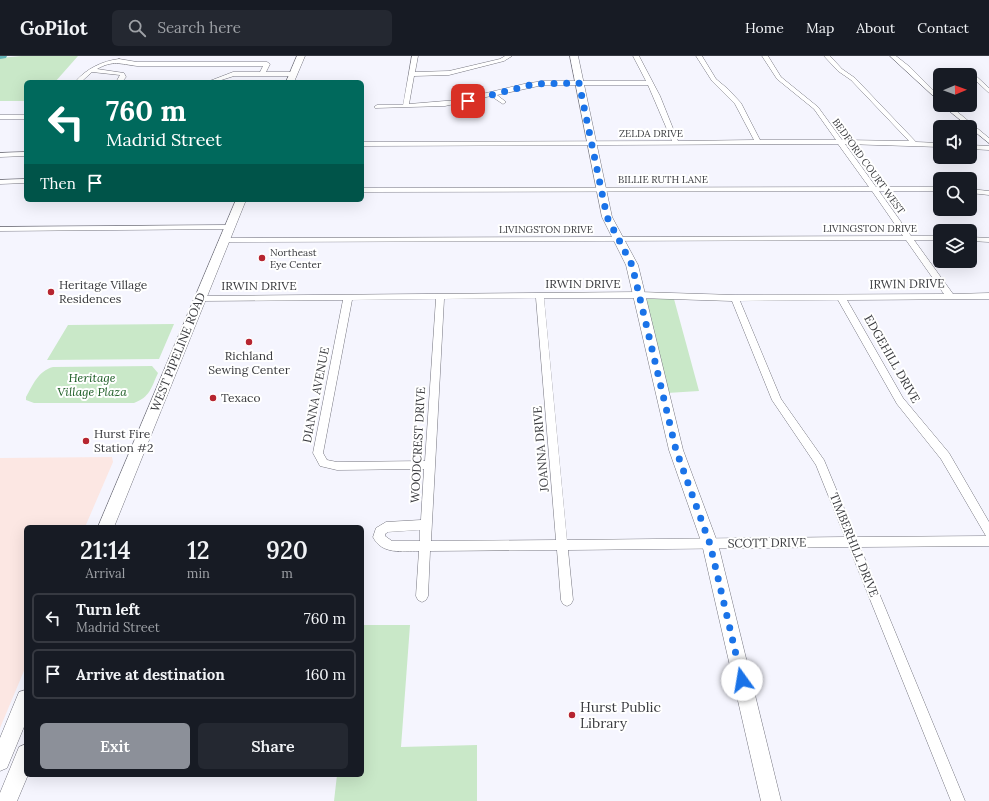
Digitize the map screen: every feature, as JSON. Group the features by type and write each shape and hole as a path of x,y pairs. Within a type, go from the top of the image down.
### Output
{"street":[{"path":"291,80 301,56"},
{"path":"406,106 415,56"},
{"path":"411,74 449,73 502,60 509,56"},
{"path":"574,56 607,217 632,265 676,450 710,544 771,801"},
{"path":"636,56 657,96 676,144"},
{"path":"699,56 714,80 738,103 758,143"},
{"name":"BEDFORD COURT WEST","path":"765,56 779,78 816,108 950,296"},
{"path":"827,56 840,70 853,79 914,143"},
{"path":"893,56 908,68 933,93"},
{"path":"80,80 90,71 116,61 137,64 267,64 262,74"},
{"path":"205,71 208,64"},
{"path":"90,71 103,71 122,74 124,75 120,80"},
{"path":"216,80 233,74 294,74"},
{"path":"979,78 989,90"},
{"path":"377,107 448,104 534,84 649,83"},
{"path":"492,94 503,102"},
{"path":"954,112 989,141"},
{"path":"0,118 24,117"},
{"name":"ZELDA DRIVE","path":"364,144 676,144 840,142 933,144"},
{"path":"977,147 989,148"},
{"path":"0,155 24,154"},
{"path":"0,182 24,181"},
{"name":"BILLIE RUTH LANE","path":"364,190 933,189"},
{"path":"977,192 989,193"},
{"name":"WEST PIPELINE ROAD","path":"107,525 240,202"},
{"path":"0,229 230,227"},
{"name":"LIVINGSTON DRIVE","path":"224,240 933,238"},
{"path":"977,239 989,240"},
{"name":"IRWIN DRIVE","path":"201,298 639,295 735,298 989,296"},
{"name":"WOODCREST DRIVE","path":"422,596 440,296"},
{"name":"JOANNA DRIVE","path":"540,296 567,600"},
{"name":"DIANNA AVENUE","path":"348,297 318,453 324,463 337,466 430,464"},
{"name":"EDGEHILL DRIVE","path":"842,297 900,401 945,456 989,532"},
{"name":"TIMBERHILL DRIVE","path":"735,298 778,400 820,462 958,801"},
{"name":"SCOTT DRIVE","path":"426,525 386,527 380,531 379,537 381,543 386,546 989,541"},
{"path":"0,761 24,704"},
{"path":"7,801 24,759"}],"shaded area":[{"path":"112,457 113,462 86,525 24,525 24,671 0,728 0,458"}],"green space":[{"path":"21,56 78,56 57,80 24,80 24,101 0,101 0,58"},
{"path":"646,299 674,299 699,391 667,393"},
{"path":"174,324 159,359 47,360 68,325"},
{"name":"Heritage Village Plaza","path":"152,366 158,373 152,388 144,398 134,403 34,403 26,400 26,397 36,379 43,372 53,367"},
{"path":"364,625 410,625 401,747 477,745 477,801 334,801 337,777 364,777"}],"place":[{"name":"Northeast Eye Center","path":"262,258"},
{"name":"Heritage Village Residences","path":"51,292"},
{"name":"Richland Sewing Center","path":"249,342"},
{"name":"Texaco","path":"213,398"},
{"name":"Hurst Fire Station #2","path":"86,441"},
{"name":"Hurst Public Library","path":"572,715"}],"route":[{"path":"468,101 534,84 579,83 607,217 632,265 676,450 710,544 742,680"}]}
